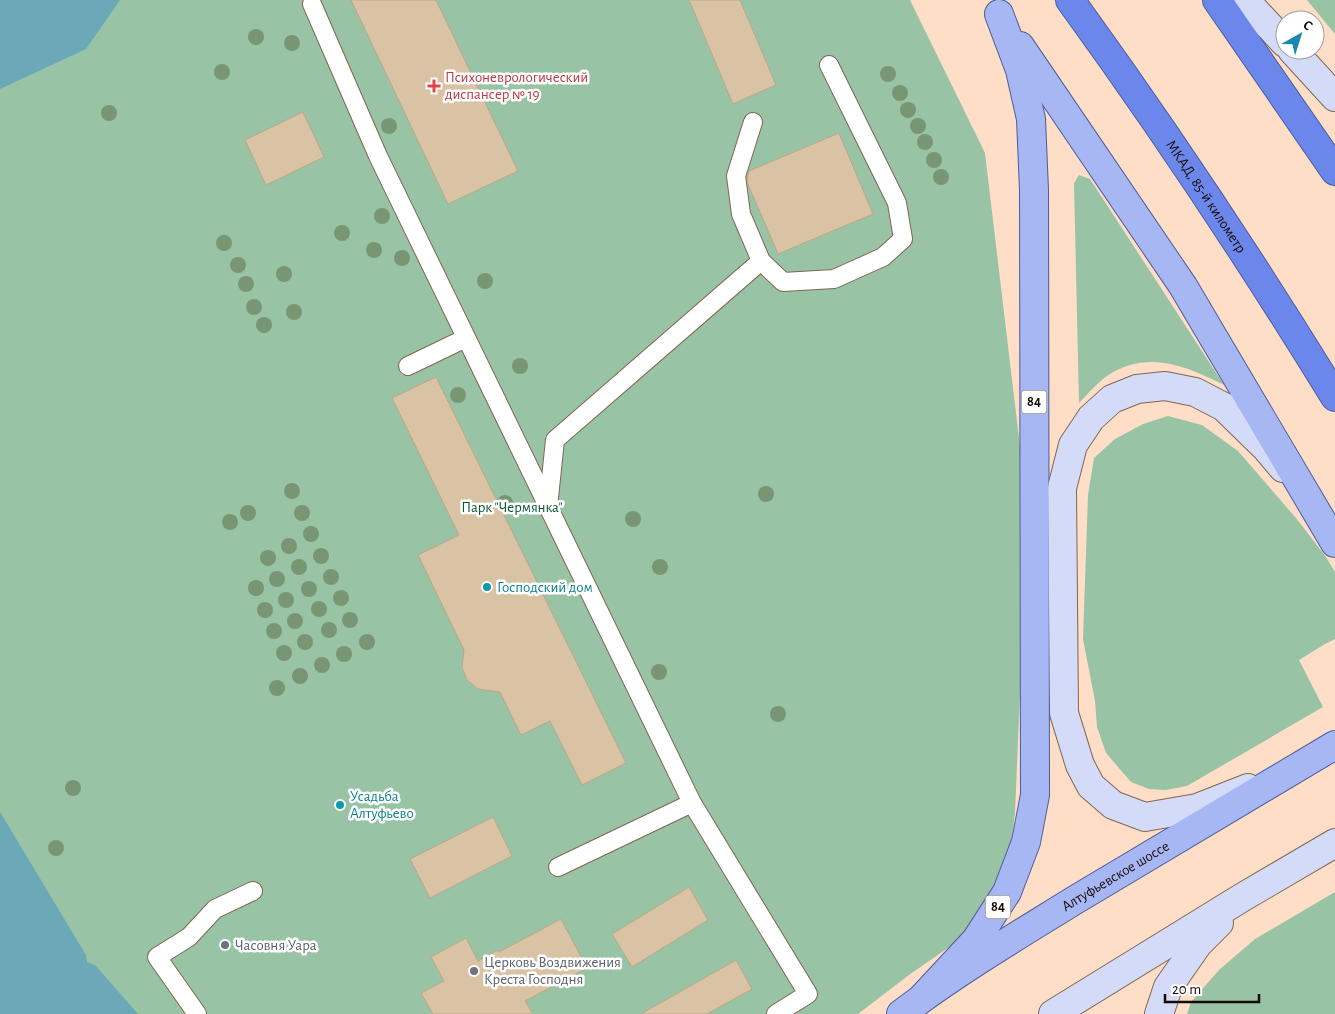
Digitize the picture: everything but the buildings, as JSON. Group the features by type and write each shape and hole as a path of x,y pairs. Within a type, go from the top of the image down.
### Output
{"highway":[{"name":"МКАД, 85-й километр","path":"1070,0 1155,121 1288,321 1335,397"},
{"path":"1217,0 1335,171"}],"main road":[{"path":"993,7 1183,286 1335,543"},
{"name":"84","path":"912,1006 976,940 1007,892 1026,842 1034,795 1034,190 1031,119 1020,70 993,7"},
{"name":"Алтуфьевское шоссе","path":"912,1006 1036,924 1200,824 1335,745"}],"street":[{"path":"1245,0 1275,32"},
{"path":"1301,60 1335,97"},
{"path":"1285,775 1197,808 1145,817 1113,805 1091,786 1072,745 1064,713 1062,488 1073,445 1091,418 1112,399 1137,389 1165,386 1195,392 1224,406 1266,448 1318,512"},
{"path":"1053,1014 1244,897 1335,844"},
{"path":"1159,1014 1168,987 1198,944 1244,897"}],"lane":[{"path":"312,4 378,156 692,803 808,994 776,1014"},
{"path":"753,122 736,176 741,214 761,260 783,282 834,279 883,257 904,239 898,203 829,65"},
{"path":"548,507 554,440 761,260"},
{"path":"408,366 466,338"},
{"path":"558,867 692,803"},
{"path":"197,1014 157,957 189,937 215,908 253,891"}],"green space":[{"name":"Парк \"Чермянка\"","path":"0,0 910,0 985,153 1023,472 1022,644 1015,813 1008,868 965,936 858,1014 0,1014"},
{"path":"1307,0 1335,0 1335,34 1325,22 1325,10 1315,10"},
{"path":"1079,175 1090,179 1224,385 1195,372 1166,363 1137,363 1107,376 1079,403 1074,183"},
{"path":"1168,416 1202,425 1238,451 1296,518 1326,557 1335,572 1335,639 1299,660 1323,707 1187,786 1166,790 1149,789 1131,782 1106,753 1097,727 1095,701 1083,639 1088,495 1094,458 1115,439 1143,424"},
{"path":"1335,892 1335,1014 1187,1014 1191,1002 1219,970 1255,939"}],"water":[{"path":"0,0 120,0 86,49 0,89"},
{"path":"0,812 86,955 87,962 95,965 138,1014 0,1014"}],"place":[{"name":"Психоневрологический диспансер № 19","path":"434,86"},
{"name":"Господский дом","path":"487,587"},
{"name":"Усадьба Алтуфьево","path":"340,805"},
{"name":"Часовня Уара","path":"225,945"},
{"name":"Церковь Воздвижения Креста Господня","path":"474,971"}]}
